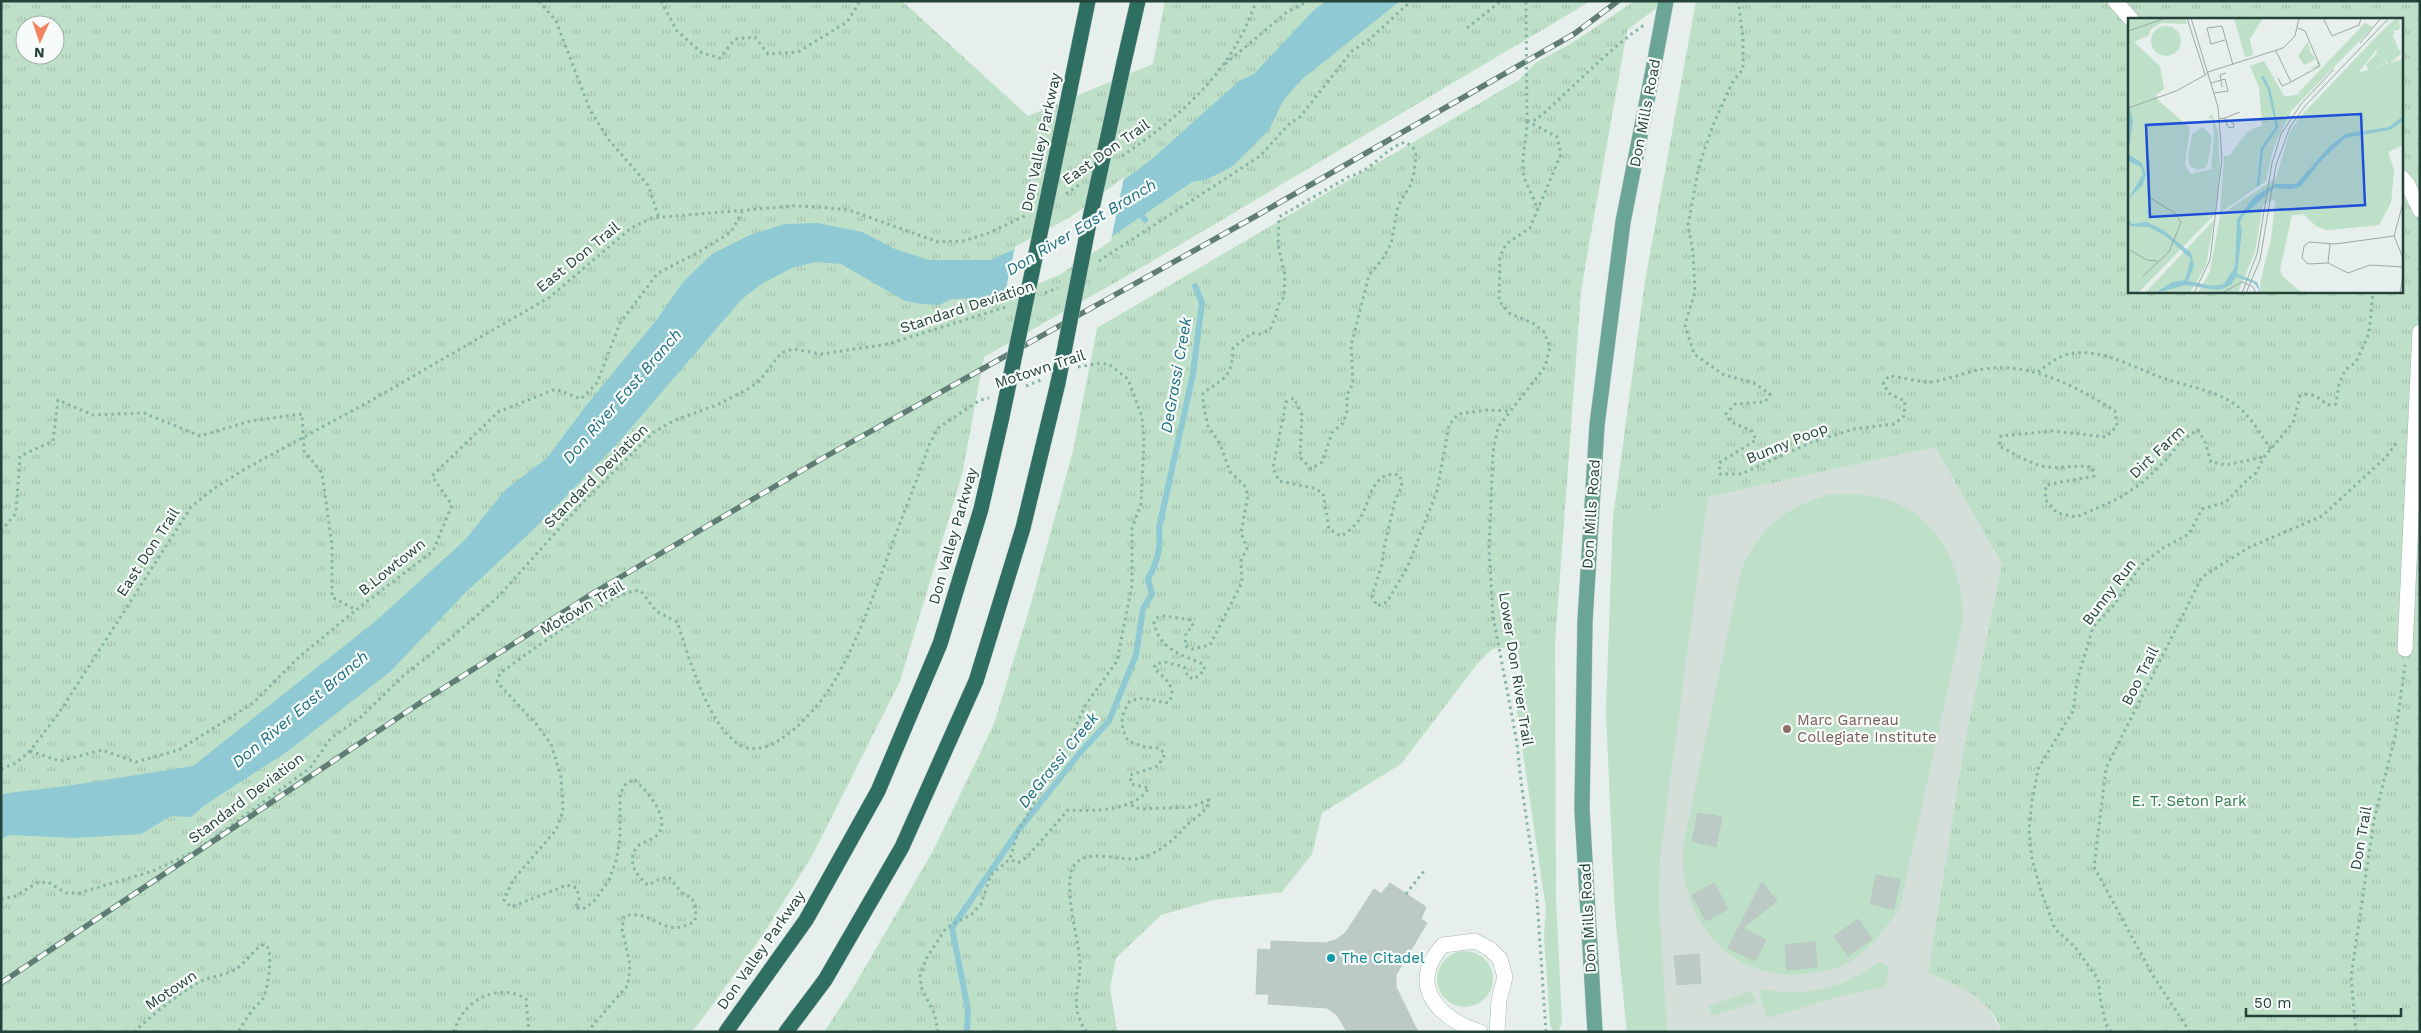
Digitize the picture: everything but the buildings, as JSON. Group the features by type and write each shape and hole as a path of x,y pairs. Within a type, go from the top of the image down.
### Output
{"highway":[{"name":"Don Valley Parkway","path":"726,1032 806,920 878,791 940,644 981,508 1002,416 1088,1"},
{"path":"786,1032 825,980 902,847 976,681 1023,528 1058,383 1090,218 1138,1"}],"main road":[{"name":"Don Mills Road","path":"1595,1032 1582,810 1585,621 1597,425 1623,222 1666,1"}],"lane":[{"path":"2115,1 2130,18"},
{"path":"2404,182 2420,210"},
{"path":"2405,649 2420,332"},
{"path":"1480,1032 1448,1016 1429,994 1426,973 1431,958 1444,945 1475,942 1490,949 1500,959 1505,977 1499,1000 1497,1032"}],"path":[{"path":"539,1 556,21 590,110 609,140 648,185 659,218"},
{"path":"661,1 677,31 702,53 720,58 735,39 755,37 768,54 798,52 848,22 860,1"},
{"name":"East Don Trail","path":"1114,161 1147,139 1201,94 1222,67 1237,43 1256,1"},
{"path":"1222,67 1287,12 1308,1"},
{"path":"1098,262 1260,156 1290,123 1300,116 1352,51 1370,39 1411,1"},
{"path":"1467,28 1501,1"},
{"path":"1526,1 1527,142 1523,168 1526,182 1535,197 1538,211"},
{"name":"Bunny Poop","path":"1736,1 1739,6 1743,39 1743,69 1732,83 1713,125 1699,166 1688,225 1694,252 1695,292 1685,325 1694,354 1724,375 1754,383 1770,394 1766,402 1735,404 1726,414 1731,422 1752,431 1756,440 1719,463 1720,474 1741,474 1812,442 1854,429 1894,424 1904,416 1905,401 1890,394 1883,384 1890,376 1907,377 1929,382 1991,368 2038,372 2091,395 2115,410"},
{"path":"1527,121 1536,120 1580,82 1613,47 1648,22"},
{"name":"Lower Don River Trail","path":"1527,121 1557,137 1561,154 1530,228 1506,244 1500,257 1499,301 1509,314 1533,323 1544,332 1550,347 1545,367 1498,427 1493,452 1489,550 1493,616 1517,743 1536,884 1546,1032"},
{"path":"938,1032 935,1015 922,989 920,976 926,959 946,928 972,914 981,904 991,875 1010,859 1018,863 1027,857 1068,810 1088,811 1131,803 1143,797 1150,788 1131,784 1130,775 1158,766 1166,754 1159,748 1145,747 1128,741 1121,727 1124,709 1130,701 1144,698 1168,703 1171,698 1172,688 1168,680 1154,668 1156,664 1165,662 1184,667 1188,677 1194,678 1205,670 1203,664 1172,651 1156,632 1154,622 1158,617 1164,616 1191,620 1193,626 1190,632 1186,633 1184,646 1192,649 1210,645 1242,582 1241,561 1247,548 1241,532 1248,495 1244,485 1230,472 1220,444 1208,426 1202,403 1203,393 1232,368 1233,348 1252,333 1259,334 1270,330 1278,305 1284,296 1285,275 1278,245 1279,217 1350,176 1362,173 1397,145 1405,142 1413,147 1416,155 1414,173 1410,186 1398,206 1391,244 1382,260 1369,274 1351,346 1352,383 1347,395 1347,411 1343,423 1332,434 1322,462 1311,469 1300,457 1302,415 1294,398 1286,402 1273,468 1278,481 1313,488 1323,493 1329,529 1341,536 1350,530 1362,514 1370,492 1380,478 1390,473 1400,475 1402,486 1395,500 1382,564 1372,596 1378,606 1387,602 1408,566 1437,490 1449,425 1458,414 1488,410 1510,412"},
{"name":"East Don Trail","path":"1065,194 1082,183"},
{"name":"East Don Trail","path":"1,770 16,763 30,751 59,713 191,507 212,489 245,469 550,297 631,228 652,218 793,206 849,210 938,242 963,241 986,234 1026,215"},
{"name":"B.Lowtown","path":"1,531 16,513 20,456 53,441 58,400 93,415 144,413 200,436 250,422 302,414 304,451 322,473 332,545 332,597 356,610 433,551 452,505 432,476 498,412 556,389 581,399 597,382 620,323 658,273 699,252 731,232 742,211"},
{"name":"Standard Deviation","path":"1043,293 1060,287"},
{"name":"Bunny Run","path":"2111,1032 2106,1024 2098,979 2074,947 2055,929 2032,859 2029,830 2038,768 2073,711 2079,672 2092,627 2114,605 2142,565 2162,548 2189,534 2202,509 2226,502 2256,473 2264,457 2293,423 2300,396 2306,393 2313,394 2328,404 2336,404 2339,384 2345,370 2356,362 2369,333 2373,292"},
{"name":"Standard Deviation","path":"1,899 16,896 36,883 48,882 66,893 79,893 153,871 197,850 310,768 331,738 361,717 404,676 497,598 585,500 654,432 675,420 717,405 750,388 760,380 782,353 793,349 822,354 888,344 1009,306"},
{"path":"2038,372 2056,359 2074,353 2099,354 2162,378 2218,395 2243,411 2271,449"},
{"name":"Motown Trail","path":"1010,859 1018,831 1069,742 1085,706 1117,661 1132,585 1132,528 1141,504 1144,442 1142,417 1128,379 1110,365 1101,362 1069,370"},
{"name":"Motown Trail","path":"1019,389 1042,379"},
{"name":"Motown Trail","path":"588,1032 628,986 630,964 622,929 624,916 634,913 653,919 668,927 683,928 695,920 696,909 692,898 682,893 669,877 648,885 639,878 633,868 633,856 638,846 656,837 662,825 655,804 634,779 625,784 620,794 620,839 616,861 609,880 596,899 586,908 575,908 579,899 577,888 567,885 510,907 504,900 513,880 556,830 563,811 561,777 551,744 536,724 497,682 500,673 567,626 633,590 641,591 656,611 677,622 696,679 721,726 738,744 747,748 760,748 779,741 796,728 835,682 865,620 929,445 938,428 980,400 995,396"},
{"name":"Dirt Farm","path":"2115,410 2117,426 2106,436 2084,436 2052,431 2022,433 2001,436 1999,446 2019,457 2043,466 2079,464 2092,468 2094,476 2046,485 2045,499 2057,513 2076,517 2121,497 2143,482 2166,460 2182,440 2198,430 2205,442 2212,462 2226,465 2264,457"},
{"name":"Boo Trail","path":"2190,1032 2152,974 2094,867 2106,768 2202,577 2248,548 2322,516 2387,456 2398,440"},
{"path":"30,751 60,761 102,750 136,762 179,750 253,703 300,657 356,610"},
{"name":"Don Trail","path":"2356,1032 2350,977 2374,820 2400,709 2406,673 2405,649"},
{"path":"1086,1032 1077,1013 1075,998 1081,964 1070,889 1070,876 1075,865 1082,858 1098,855 1129,860 1142,858 1178,837 1184,827 1204,810 1209,800 1191,807 1143,809 1133,807 1131,803"},
{"path":"1406,894 1424,871"},
{"name":"Motown","path":"134,1032 149,1018 196,984 212,976 235,970 257,948 262,945 267,946 270,950 270,964 262,1001 254,1007 238,1032"},
{"path":"454,1032 459,1017 466,1008 488,994 498,991 517,993 526,999 530,1032"}],"shaded area":[{"name":"Marc Garneau Collegiate Institute","path":"1935,447 2002,564 1964,746 1928,973 1962,987 1987,1005 2001,1032 1627,1032 1615,912 1606,712 1613,518"}],"green space":[{"path":"1,1 902,1 1028,116 1153,64 1165,1 1591,1 1139,269 984,357 962,475 900,681 812,856 762,936 691,1032 1,1032"},
{"path":"1635,1 1666,1 1608,44 1615,14"},
{"name":"E. T. Seton Park","path":"1696,1 2420,1 2420,1032 2001,1032 1990,1010 1982,1002 1950,982 1928,973 1964,746 2002,564 1935,447 1613,518 1645,281"},
{"path":"1632,3 1581,290 1555,641 1492,649 1478,663 1401,764 1322,813 1312,854 1282,892 1213,900 1161,915 1116,958 1110,988 1117,1032 824,1032 853,988 933,851 994,724 1032,600 1073,451 1097,328 1519,80 1535,63 1570,44"},
{"path":"1603,155 1581,290 1555,641 1556,898 1562,1023 1558,1032 1553,1032 1550,1025 1544,936 1546,909 1512,679 1522,678 1517,646 1512,646"},
{"path":"1831,494 1864,495 1888,500 1912,512 1925,523 1937,536 1954,567 1962,601 1963,619 1900,907 1868,948 1842,966 1804,974 1777,974 1753,967 1731,956 1714,940 1699,920 1689,897 1684,872 1683,846 1741,570 1757,541 1776,520 1800,505"},
{"path":"1708,497 1660,857 1659,902 1667,1032 1627,1032 1615,912 1606,712 1613,518"},
{"path":"1465,951 1476,953 1485,959 1491,968 1493,979 1491,990 1485,999 1476,1005 1465,1007 1454,1005 1445,999 1439,990 1437,979 1439,968 1445,959 1454,953"},
{"path":"1879,962 1889,966 1886,987 1840,996 1768,1018 1761,1000 1760,989 1793,992 1823,989 1850,979"},
{"path":"1751,991 1756,1002 1712,1016 1709,1006"}],"water":[{"name":"Don River East Branch","path":"1326,1 1400,1 1301,80 1283,101 1269,130 1233,166 1206,180 1192,182 1058,273 1006,295 986,298 951,299 939,305 921,304 905,301 841,264 816,262 792,268 763,283 742,299 618,443 534,529 463,595 391,671 288,751 205,805 191,817 171,816 141,834 73,838 10,835 1,839 1,794 193,766 377,620 465,540 506,489 547,458 585,407 658,318 683,282 712,254 750,235 785,224 817,223 862,232 895,249 929,260 990,260 1073,218 1152,159 1239,81 1254,74 1314,10"}],"pier":[{"path":"1124,177 1111,241 1059,275 1004,298 1015,247 1072,216"}],"waterway":[{"name":"DeGrassi Creek","path":"1137,209 1145,220"},
{"name":"DeGrassi Creek","path":"967,1032 968,1010 952,928 1018,831 1079,754 1109,721 1136,655 1143,609 1152,594 1148,579 1158,554 1159,528 1193,374 1202,303 1195,286"}],"railway":[{"path":"1,983 420,703 595,592 823,458 1256,216 1574,34 1618,1"}],"place":[{"name":"Marc Garneau Collegiate Institute","path":"1787,729"},
{"name":"The Citadel","path":"1331,958"}]}
